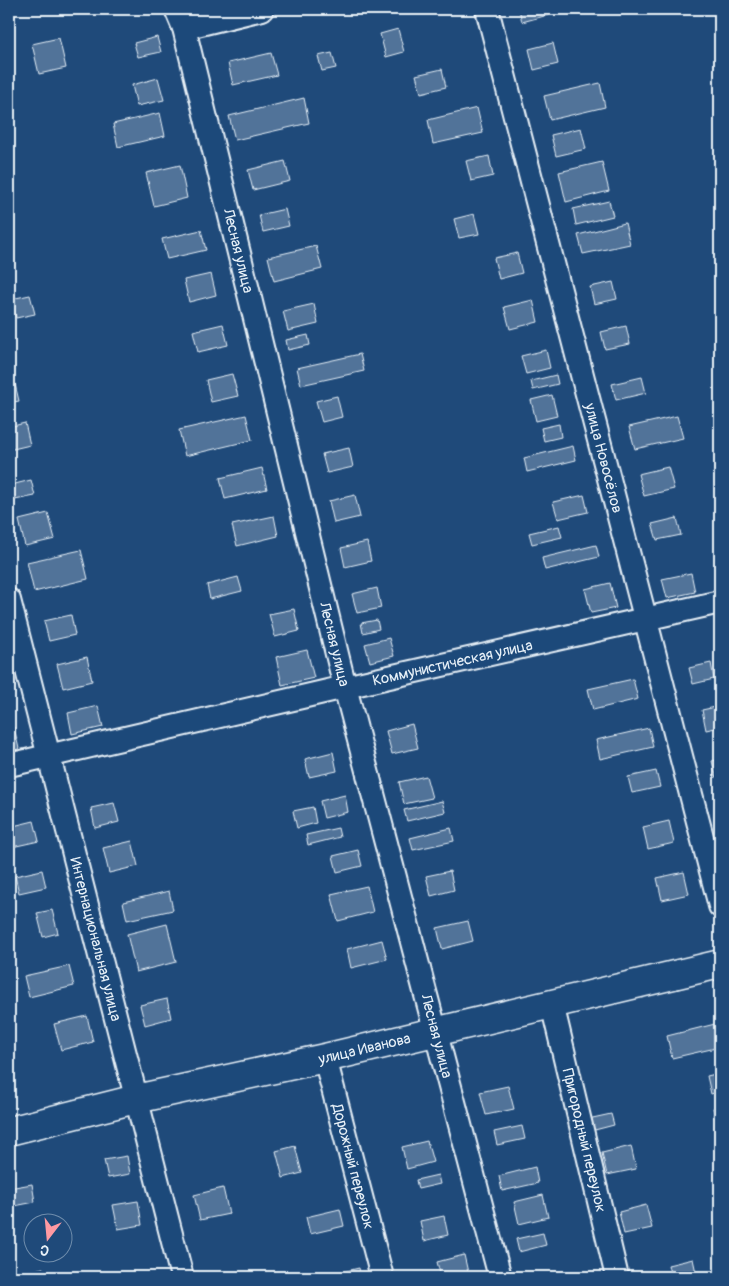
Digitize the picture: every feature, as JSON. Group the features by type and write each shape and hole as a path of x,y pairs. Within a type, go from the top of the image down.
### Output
{"street":[{"path":"180,19 262,9"},
{"name":"улица Новосёлов","path":"487,9 720,906"},
{"name":"Лесная улица","path":"180,19 345,687 500,1277"},
{"name":"Интернациональная улица","path":"9,600 182,1277"},
{"name":"Коммунистическая улица","path":"9,765 720,602"},
{"name":"улица Иванова","path":"9,1131 136,1099 325,1058 720,964"},
{"name":"Пригородный переулок","path":"552,1004 617,1277"},
{"name":"Дорожный переулок","path":"325,1058 382,1277"}],"building":[{"path":"519,9 546,9 548,15 522,22"},
{"path":"398,29 404,52 386,57 380,34"},
{"path":"157,37 161,52 138,57 134,43"},
{"path":"59,38 66,68 39,74 32,44"},
{"path":"553,43 558,64 534,70 529,49"},
{"path":"271,53 277,75 233,85 228,63"},
{"path":"332,53 336,68 322,71 318,56"},
{"path":"442,69 446,87 421,93 416,75"},
{"path":"158,78 164,100 137,106 132,85"},
{"path":"600,83 605,107 550,120 544,96"},
{"path":"304,98 309,123 235,140 229,116"},
{"path":"477,108 483,133 433,144 428,120"},
{"path":"160,113 165,136 118,147 113,124"},
{"path":"581,128 586,149 556,156 551,135"},
{"path":"489,156 493,176 471,181 466,161"},
{"path":"285,161 290,181 253,190 248,170"},
{"path":"602,162 609,191 566,202 559,172"},
{"path":"180,165 187,198 154,206 146,173"},
{"path":"609,201 613,216 576,225 573,209"},
{"path":"285,209 289,226 263,232 259,215"},
{"path":"474,214 479,234 459,238 454,219"},
{"path":"625,223 630,244 583,254 578,235"},
{"path":"201,230 206,250 167,259 162,239"},
{"path":"316,246 322,269 274,281 268,257"},
{"path":"517,253 522,273 499,279 494,258"},
{"path":"211,274 216,295 189,302 184,280"},
{"path":"613,282 617,299 594,304 590,287"},
{"path":"30,295 35,314 16,318 11,299"},
{"path":"533,300 538,322 510,329 504,307"},
{"path":"314,304 318,324 288,331 283,311"},
{"path":"223,324 228,345 198,352 193,331"},
{"path":"626,326 630,344 605,349 601,332"},
{"path":"308,335 310,345 288,350 286,340"},
{"path":"546,350 550,368 526,374 521,356"},
{"path":"360,354 364,371 301,385 297,368"},
{"path":"232,374 238,396 211,402 206,380"},
{"path":"556,375 558,384 533,390 531,381"},
{"path":"13,376 19,401 9,403 9,377"},
{"path":"642,377 646,393 616,400 612,384"},
{"path":"552,395 557,416 536,421 531,400"},
{"path":"337,396 342,417 322,422 316,401"},
{"path":"246,415 252,440 185,456 179,430"},
{"path":"677,416 683,438 635,449 629,427"},
{"path":"25,423 30,445 9,450 9,427"},
{"path":"559,424 561,437 544,441 541,428"},
{"path":"573,446 576,460 527,472 524,458"},
{"path":"349,448 353,467 327,473 322,454"},
{"path":"668,467 674,489 644,496 638,474"},
{"path":"262,468 267,489 225,499 220,478"},
{"path":"31,480 35,496 15,500 11,485"},
{"path":"355,495 360,517 334,523 329,501"},
{"path":"584,495 588,512 558,519 553,502"},
{"path":"48,513 55,539 25,546 19,520"},
{"path":"274,516 278,536 237,546 232,525"},
{"path":"677,518 681,535 657,540 652,524"},
{"path":"559,526 562,537 532,544 529,533"},
{"path":"367,542 371,561 345,567 341,548"},
{"path":"596,545 599,557 545,570 542,558"},
{"path":"81,550 88,579 34,592 27,562"},
{"path":"691,573 695,592 667,598 662,579"},
{"path":"238,577 242,591 210,599 207,585"},
{"path":"610,583 616,608 591,613 585,589"},
{"path":"377,588 381,608 357,613 352,594"},
{"path":"294,609 299,631 275,637 269,614"},
{"path":"71,615 75,635 49,641 44,621"},
{"path":"377,620 379,629 363,633 361,623"},
{"path":"389,638 394,656 370,662 365,644"},
{"path":"307,650 314,678 282,685 276,657"},
{"path":"87,657 92,681 63,688 57,664"},
{"path":"711,663 714,679 693,684 689,668"},
{"path":"633,679 638,699 593,710 588,689"},
{"path":"98,706 103,727 72,734 68,713"},
{"path":"720,706 720,727 706,730 702,710"},
{"path":"412,724 418,748 392,754 386,731"},
{"path":"14,727 19,749 9,751 9,728"},
{"path":"649,728 653,747 600,759 596,740"},
{"path":"333,752 337,771 309,777 305,759"},
{"path":"720,759 720,776 716,777 712,761"},
{"path":"656,771 660,787 632,793 628,777"},
{"path":"426,776 432,798 404,804 399,782"},
{"path":"345,795 348,812 324,818 320,801"},
{"path":"442,801 445,812 407,821 404,810"},
{"path":"114,803 119,822 95,828 91,808"},
{"path":"313,807 316,823 297,828 293,811"},
{"path":"34,821 39,841 12,847 9,827"},
{"path":"669,821 674,843 648,849 643,827"},
{"path":"338,828 340,837 308,845 306,835"},
{"path":"451,828 454,841 413,850 410,838"},
{"path":"132,841 138,866 109,873 103,848"},
{"path":"358,850 362,866 337,872 333,856"},
{"path":"42,870 46,887 19,893 15,876"},
{"path":"450,871 454,890 431,896 426,876"},
{"path":"684,872 689,894 662,900 657,878"},
{"path":"367,886 373,912 338,921 331,894"},
{"path":"169,891 173,910 127,920 123,902"},
{"path":"52,910 58,933 43,937 37,913"},
{"path":"468,921 473,941 442,949 437,928"},
{"path":"167,924 176,962 136,972 127,934"},
{"path":"382,940 387,959 351,968 347,949"},
{"path":"69,966 74,986 29,997 24,976"},
{"path":"167,999 171,1018 145,1025 140,1005"},
{"path":"87,1016 93,1042 61,1050 54,1024"},
{"path":"719,1023 720,1047 672,1058 667,1036"},
{"path":"720,1073 720,1091 711,1094 707,1076"},
{"path":"508,1086 514,1109 486,1115 480,1092"},
{"path":"720,1106 720,1121 716,1122 713,1108"},
{"path":"611,1114 614,1125 591,1131 588,1119"},
{"path":"522,1126 525,1139 497,1145 494,1132"},
{"path":"427,1141 433,1162 407,1169 402,1147"},
{"path":"295,1146 302,1173 283,1178 276,1151"},
{"path":"631,1146 636,1169 607,1175 602,1153"},
{"path":"127,1156 130,1174 108,1178 104,1160"},
{"path":"535,1167 538,1183 502,1191 499,1176"},
{"path":"438,1175 440,1184 418,1189 416,1180"},
{"path":"32,1184 35,1202 9,1207 9,1188"},
{"path":"223,1188 229,1214 200,1220 194,1195"},
{"path":"543,1195 548,1217 519,1224 514,1202"},
{"path":"138,1201 142,1225 118,1229 113,1205"},
{"path":"646,1205 652,1228 624,1234 619,1212"},
{"path":"340,1209 344,1226 310,1234 306,1217"},
{"path":"444,1216 448,1235 424,1241 420,1221"},
{"path":"543,1233 546,1245 519,1252 516,1239"},
{"path":"464,1255 469,1277 441,1277 437,1262"},
{"path":"693,1259 697,1277 671,1277 668,1265"},
{"path":"43,1268 45,1277 9,1277 9,1276"},
{"path":"359,1268 361,1277 321,1277"}]}
